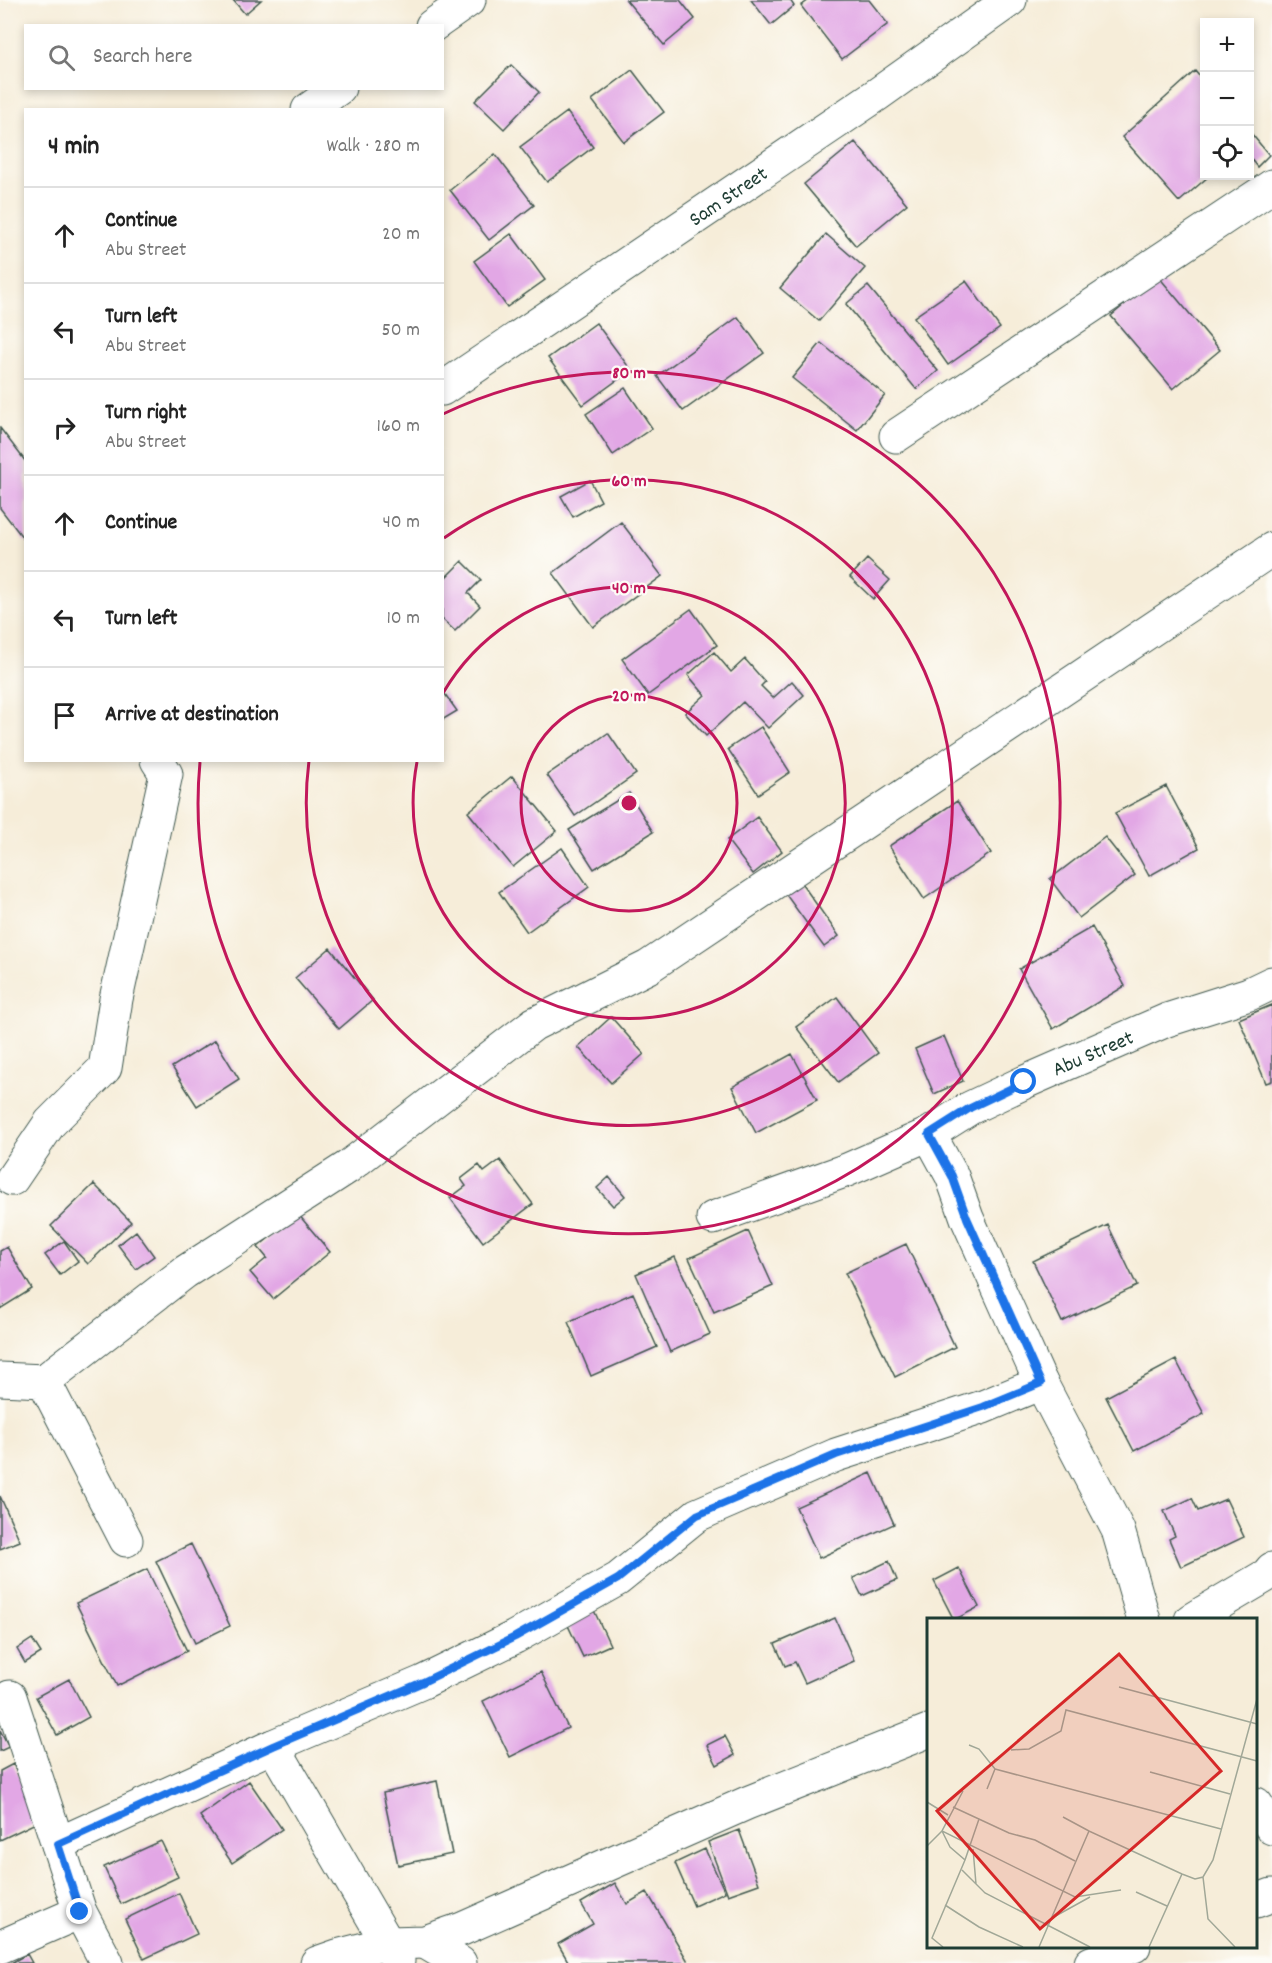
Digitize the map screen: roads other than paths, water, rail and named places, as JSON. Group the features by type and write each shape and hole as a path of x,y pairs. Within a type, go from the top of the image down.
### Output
{"street":[{"path":"435,24 469,0"},
{"name":"Sam Street","path":"444,388 878,94 1010,0"},
{"path":"311,108 336,90"},
{"path":"897,436 1272,186"},
{"path":"0,1379 44,1381 185,1272 348,1167 534,1024 648,967 1272,549"},
{"path":"12,1179 50,1123 105,1068 116,999 166,774 158,762"},
{"name":"Abu Street","path":"713,1218 847,1170 929,1134 970,1108 1024,1082 1167,1020 1250,994 1272,983"},
{"path":"929,1134 952,1176 967,1218 1041,1383 1118,1530 1143,1618"},
{"path":"44,1381 126,1540"},
{"path":"58,1844 273,1746 423,1682 515,1637 618,1579 697,1515 836,1455 983,1407 1041,1383"},
{"path":"1194,1618 1267,1575 1272,1569"},
{"path":"10,1697 80,1912 106,1963"},
{"path":"317,1963 337,1956 394,1953 462,1929 747,1803 927,1731"},
{"path":"273,1746 394,1953"},
{"path":"1257,1805 1272,1828"},
{"path":"1257,1901 1272,1895"},
{"path":"0,1947 80,1912"},
{"path":"425,1942 460,1963"},
{"path":"1091,1963 1131,1948"}]}
